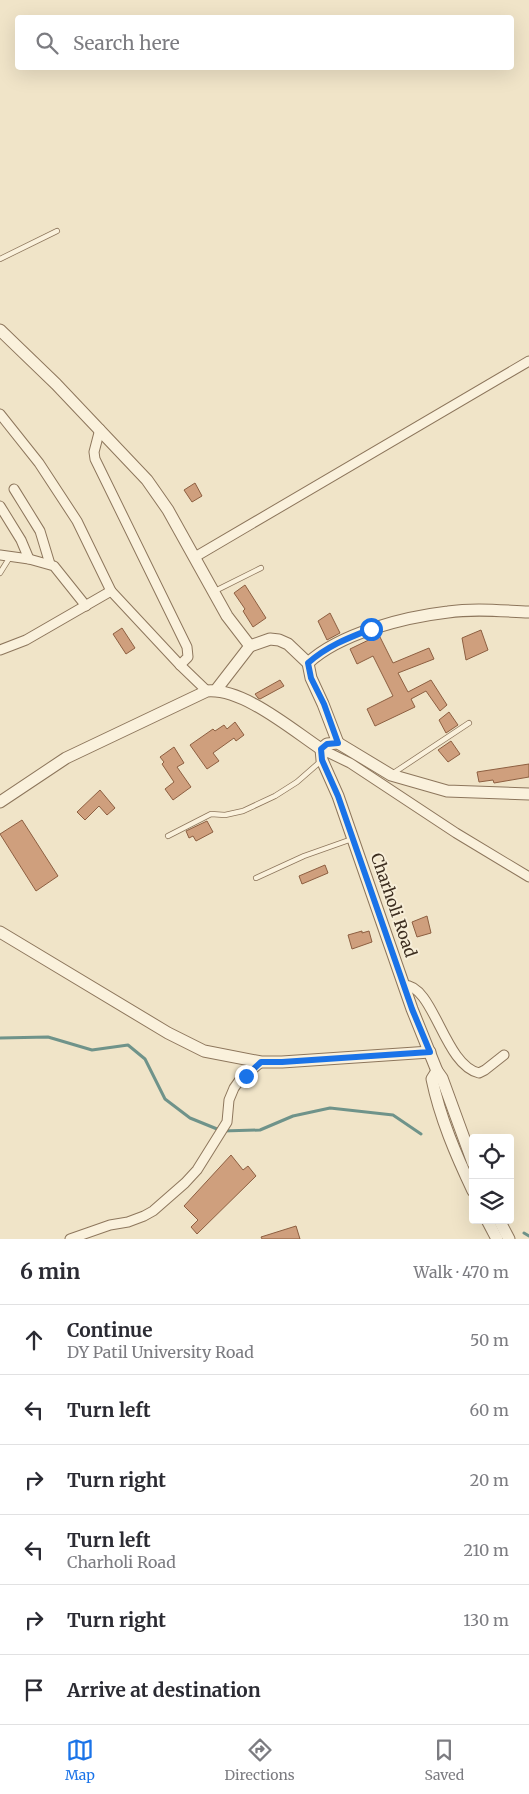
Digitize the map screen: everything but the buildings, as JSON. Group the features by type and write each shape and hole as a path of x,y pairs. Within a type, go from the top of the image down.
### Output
{"street":[{"path":"0,330 56,384 141,473 158,495 226,616 250,646"},
{"path":"195,558 529,361"},
{"path":"0,414 4,426 39,463 77,521 111,591 180,665 211,691 227,693 259,706 322,754 350,762 456,833 529,877"},
{"path":"100,429 94,452 95,459 187,647 188,657 180,665"},
{"path":"14,489 40,531 50,564"},
{"path":"0,506 21,540 28,560"},
{"path":"5,556 50,564 57,569 86,606"},
{"path":"0,650 26,640 111,591"},
{"path":"308,663 320,652 337,642 371,629 400,622 448,612 488,610 529,612"},
{"path":"0,802 66,758 211,691 250,646 270,639 288,644 308,663 311,678 324,704 338,743"},
{"path":"322,754 327,744 338,743 391,775 446,791 529,794"},
{"name":"Charholi Road","path":"322,754 354,839 404,985 436,1071 442,1078 469,1152"},
{"path":"0,932 168,1033 204,1051 261,1062 430,1052"},
{"path":"404,985 410,985 418,991 430,1008 452,1049 468,1068 478,1072 485,1070 504,1055"},
{"path":"70,1239 144,1216 154,1211 185,1183 197,1170 228,1122 229,1100 234,1088 239,1081 261,1062"},
{"name":"Charholi Road","path":"436,1071 432,1080 436,1099 449,1137 469,1182"},
{"path":"488,1224 497,1239"},
{"path":"501,1224 509,1239"}],"lane":[{"path":"0,260 57,231"},
{"path":"0,573 5,556"},
{"path":"214,592 261,568"},
{"path":"391,775 469,723"},
{"path":"168,836 211,814 225,815 243,811 275,796 297,782 322,754"},
{"path":"256,878 304,856 354,839"}],"waterway":[{"path":"0,1038 48,1037 92,1050 128,1045 145,1059 165,1099 190,1118 222,1131 260,1130 293,1116 330,1108 393,1115 421,1134"},
{"path":"524,1233 529,1236"}],"route":[{"path":"246,1076 261,1062 430,1052 412,1009 338,796 322,760 321,749 327,744 338,743 324,704 311,678 308,663 320,652 337,642 371,629"}]}
